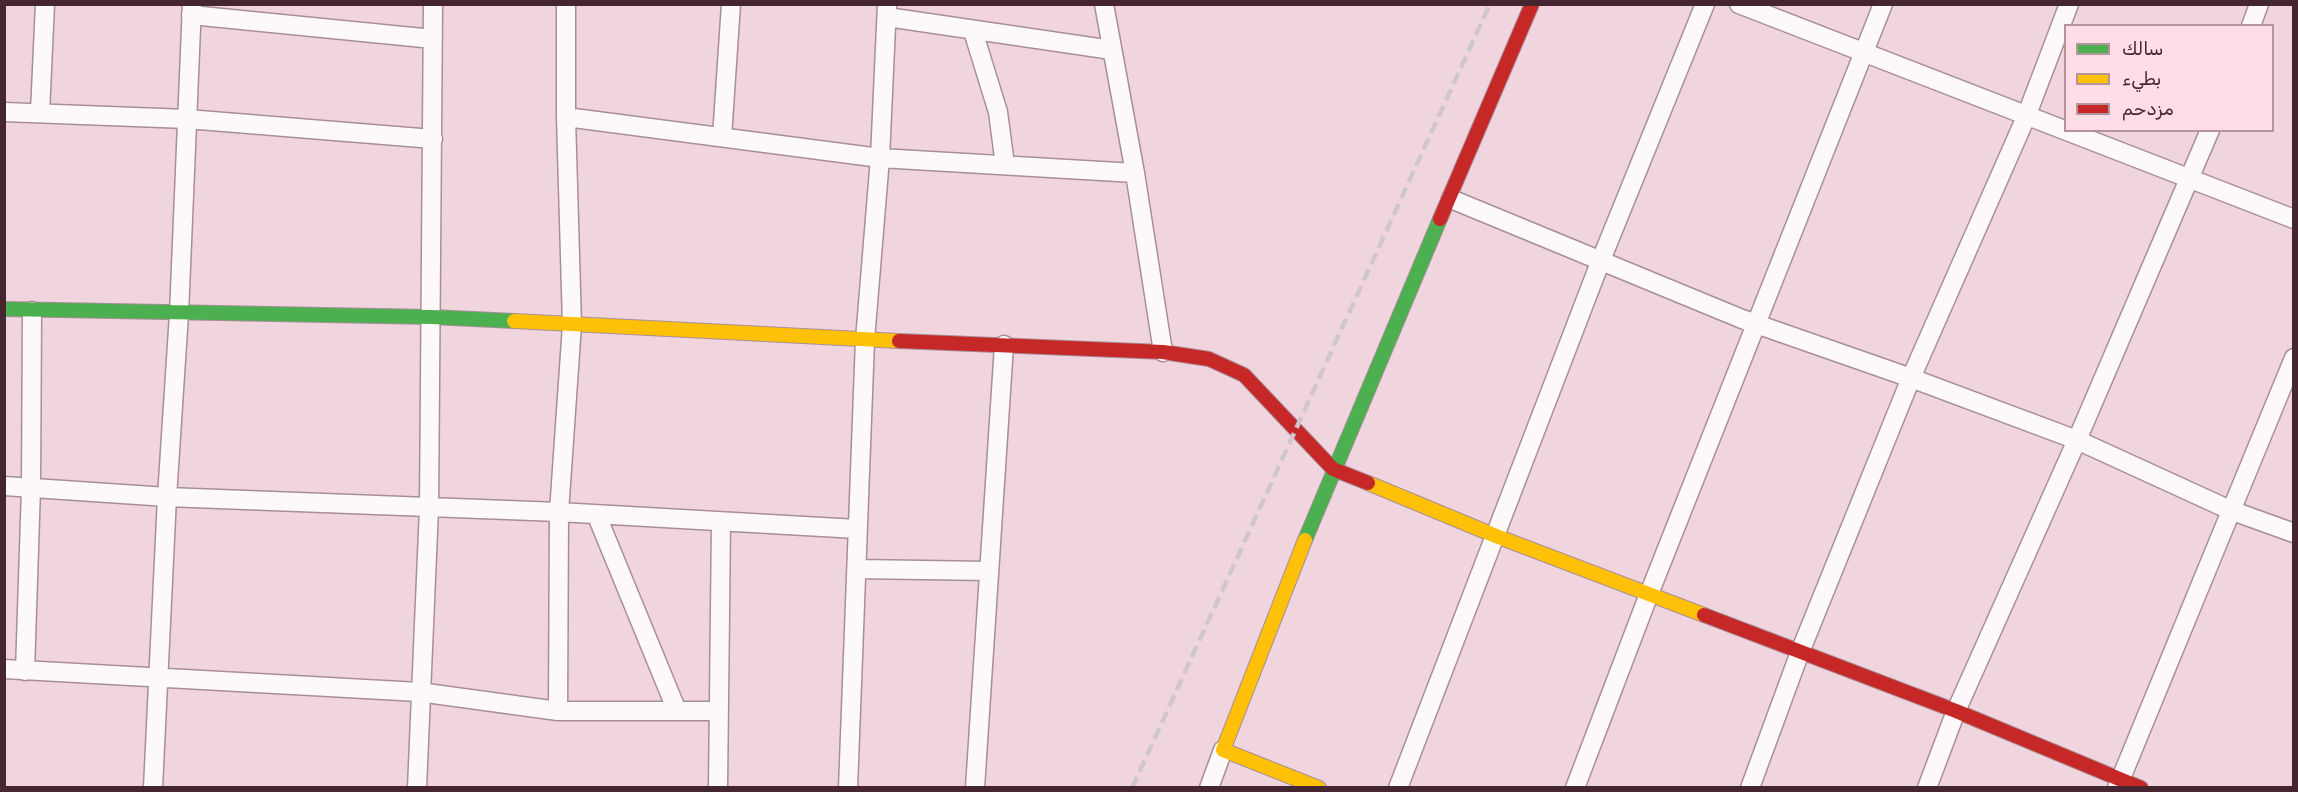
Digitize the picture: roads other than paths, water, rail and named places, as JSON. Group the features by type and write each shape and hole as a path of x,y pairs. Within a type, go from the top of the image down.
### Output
{"street":[{"path":"40,113 45,4"},
{"path":"417,788 419,692 429,508 433,4"},
{"path":"558,711 559,512 572,325 566,117 567,4"},
{"path":"722,137 731,4"},
{"path":"1104,4 1136,173 1163,352"},
{"path":"1209,788 1333,469 1533,4"},
{"path":"1398,788 1601,260 1705,4"},
{"path":"1739,4 2064,131"},
{"path":"1575,788 1649,594 1883,4"},
{"path":"1750,788 1800,652 1911,378 2026,117 2069,4"},
{"path":"2252,24 2259,4"},
{"path":"153,788 160,678 166,497 179,314 192,10 434,39"},
{"path":"848,788 865,340 880,158 887,11 973,31 1112,50"},
{"path":"973,31 998,112 1005,165"},
{"path":"4,112 187,119 433,139"},
{"path":"566,117 880,158 1136,173"},
{"path":"2067,132 2294,219"},
{"path":"1927,788 1956,711 2077,440 2209,132"},
{"path":"1451,199 1757,324 2077,440 2230,510 2294,533"},
{"path":"4,309 179,314 432,316 865,340 1163,352 1209,359 1244,375 1333,469 1496,536 1956,711 2119,783 2141,788"},
{"path":"25,671 31,488 32,311"},
{"path":"975,788 1004,345"},
{"path":"2119,783 2294,358"},
{"path":"4,486 166,497 559,512 597,516 857,529"},
{"path":"597,516 677,711"},
{"path":"718,788 721,522"},
{"path":"857,569 989,571"},
{"path":"4,669 419,692 558,711 718,711"},
{"path":"1223,750 1319,788"}],"railway":[{"path":"1132,788 1490,4"}]}
